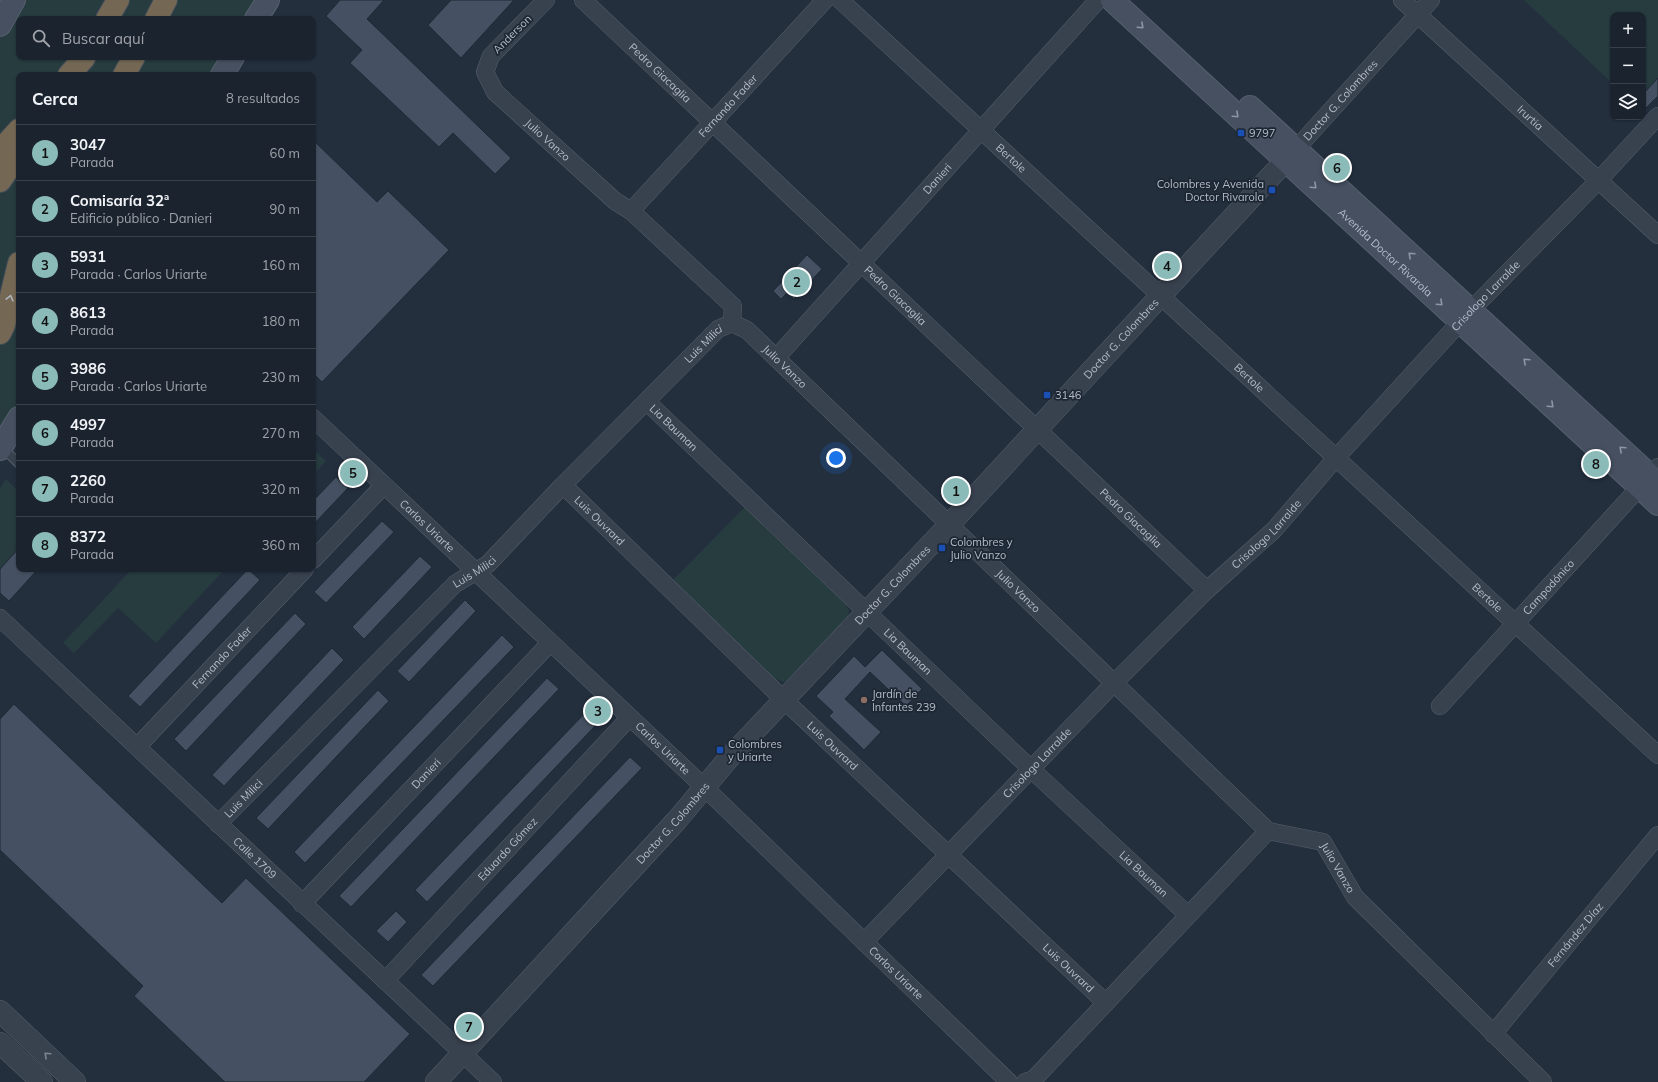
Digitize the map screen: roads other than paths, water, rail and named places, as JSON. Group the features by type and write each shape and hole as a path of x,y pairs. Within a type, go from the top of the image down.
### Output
{"highway":[{"path":"109,16 118,0"},
{"path":"158,16 166,0"},
{"path":"126,72 132,60"},
{"path":"72,72 81,63"},
{"path":"0,151 16,133"},
{"path":"0,181 16,158"},
{"path":"0,279 16,255"},
{"path":"0,332 16,274"}],"main road":[{"path":"0,25 14,0"},
{"path":"258,16 268,0"},
{"name":"Avenida Doctor Rivarola","path":"1112,0 1291,154"},
{"name":"Avenida Doctor Rivarola","path":"1135,0 1291,154 1466,316 1651,478 1658,504"},
{"path":"224,72 231,60"},
{"path":"1,448 16,423"}],"street":[{"name":"Anderson","path":"484,72 491,56 546,0"},
{"name":"Pedro Giacaglia","path":"583,0 1207,590"},
{"name":"Fernando Fader","path":"631,211 825,0"},
{"name":"Bertole","path":"840,0 1335,459 1658,755"},
{"name":"Danieri","path":"776,358 1098,0"},
{"name":"Irurtia","path":"1402,0 1658,235"},
{"name":"Doctor G. Colombres","path":"436,1082 677,820 704,787 784,700 949,525 1431,0"},
{"name":"Julio Vanzo","path":"484,72 495,92 615,202 631,211 733,306 732,323 747,330 1268,831 1323,842 1355,897 1543,1082"},
{"name":"Crisologo Larralde","path":"864,942 1114,683 1207,590 1274,530 1335,459 1466,316 1598,181 1658,116"},
{"name":"Luis Milici","path":"218,824 455,584 488,564 718,329 732,323"},
{"name":"Lia Bauman","path":"647,402 1031,769 1188,915"},
{"name":"Carlos Uriarte","path":"316,421 629,718 704,787 1009,1082"},
{"name":"Campodónico","path":"1440,706 1515,623 1651,478"},
{"path":"316,557 384,485"},
{"name":"Luis Ouvrard","path":"564,485 784,700 1106,1003"},
{"name":"Fernando Fader","path":"138,746 302,572"},
{"name":"Calle 1709","path":"0,618 138,746 302,904 493,1082"},
{"name":"Danieri","path":"302,904 550,642"},
{"name":"Eduardo Gómez","path":"385,981 629,718"},
{"path":"1033,1081 1268,831"},
{"name":"Fernández Díaz","path":"1493,1034 1658,835"},
{"path":"0,1011 75,1082"},
{"path":"0,1043 42,1082"}],"lane":[{"path":"1,448 16,461"}],"place":[{"name":"9797","path":"1241,133"},
{"name":"4997","path":"1337,168"},
{"name":"Colombres y Avenida Doctor Rivarola","path":"1272,190"},
{"name":"8613","path":"1167,266"},
{"name":"Comisaría 32ª","path":"797,282"},
{"name":"3146","path":"1047,395"},
{"name":"8372","path":"1596,464"},
{"name":"3986","path":"353,473"},
{"name":"3047","path":"956,491"},
{"name":"Colombres y Julio Vanzo","path":"942,548"},
{"name":"Jardín de Infantes 239","path":"864,700"},
{"name":"5931","path":"598,711"},
{"name":"Colombres y Uriarte","path":"720,750"},
{"name":"2260","path":"469,1027"}]}
